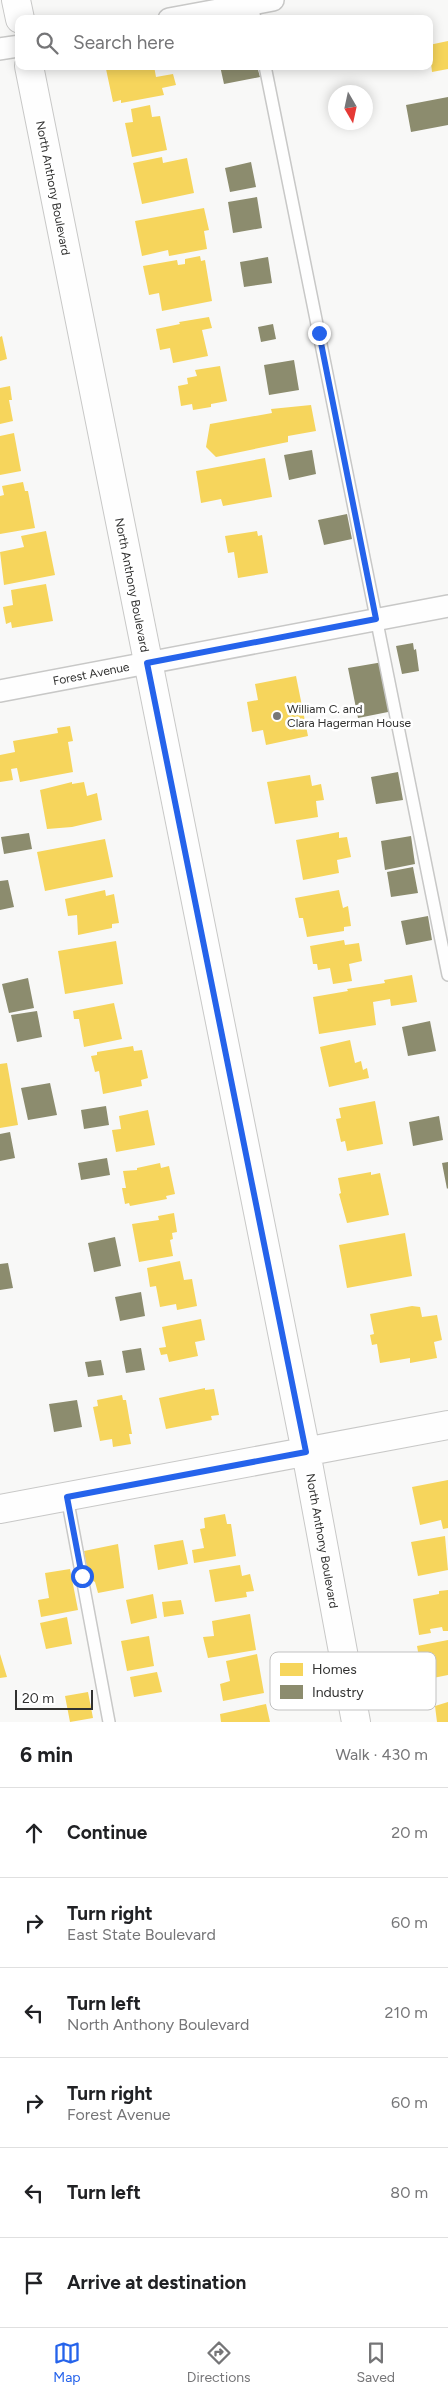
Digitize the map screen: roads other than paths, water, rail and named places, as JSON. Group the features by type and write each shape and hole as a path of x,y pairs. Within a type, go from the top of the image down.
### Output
{"main road":[{"path":"16,0 19,15"},
{"name":"North Anthony Boulevard","path":"30,70 306,1452 343,1652"},
{"path":"0,1509 448,1425"}],"street":[{"path":"200,15 253,8 273,0"},
{"path":"0,49 15,47"},
{"name":"Forest Avenue","path":"0,691 448,606"}],"lane":[{"path":"266,70 448,976"},
{"path":"67,1497 109,1722"}],"place":[{"name":"William C. and Clara Hagerman House","path":"277,716"}]}
